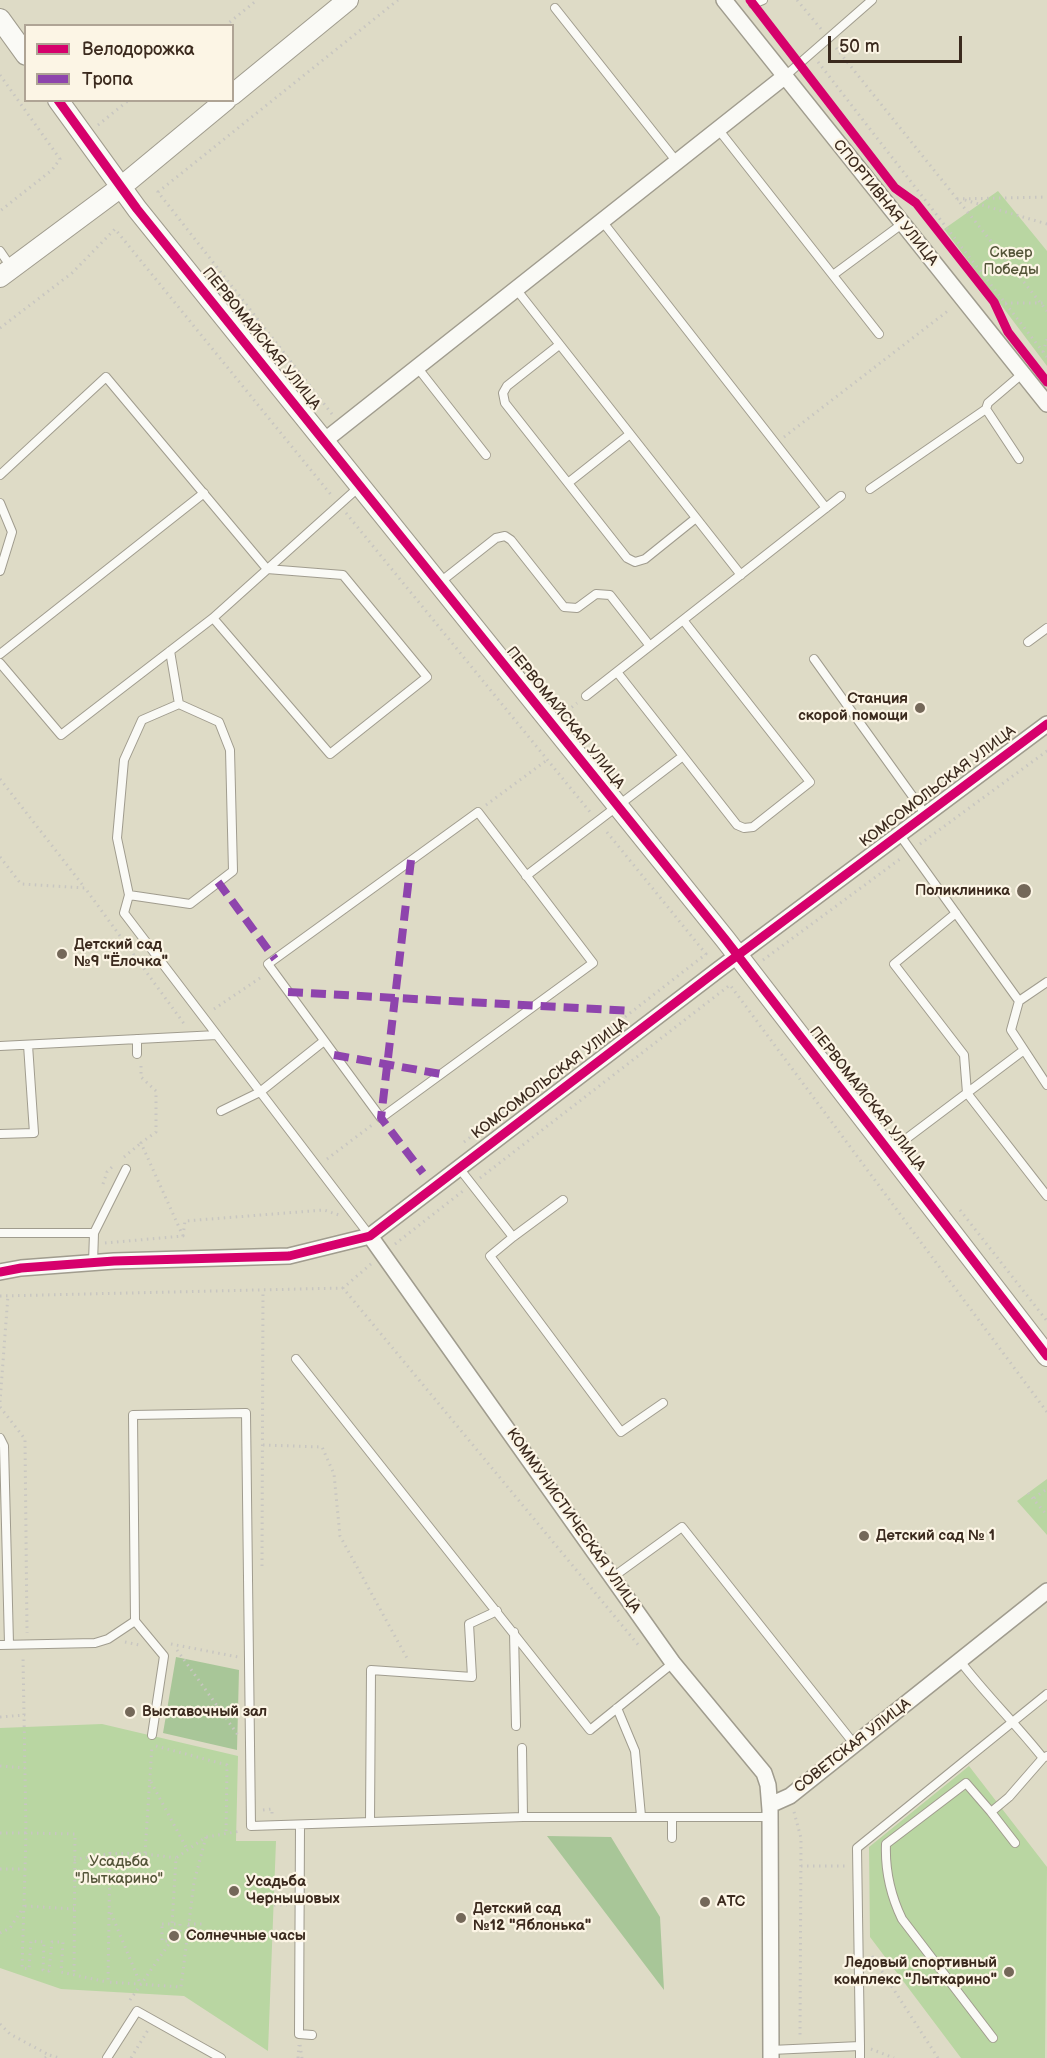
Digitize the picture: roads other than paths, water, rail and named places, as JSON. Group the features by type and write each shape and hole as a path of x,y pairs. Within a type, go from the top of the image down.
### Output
{"street":[{"path":"234,93 348,0"},
{"name":"СПОРТИВНАЯ УЛИЦА","path":"724,0 1047,404"},
{"path":"0,19 24,52"},
{"path":"324,441 784,77"},
{"name":"ПЕРВОМАЙСКАЯ УЛИЦА","path":"59,102 121,187 737,956 1047,1356"},
{"path":"6,272 121,187 224,102"},
{"name":"КОМСОМОЛЬСКАЯ УЛИЦА","path":"0,1272 21,1268 93,1263 289,1256 370,1236 737,956 1047,724"},
{"name":"КОММУНИСТИЧЕСКАЯ УЛИЦА","path":"370,1236 673,1663 764,1773 770,1811"},
{"name":"СОВЕТСКАЯ УЛИЦА","path":"770,1811 1047,1592"},
{"path":"770,1811 771,2054"}],"lane":[{"path":"753,4 763,0"},
{"path":"784,77 872,0"},
{"path":"555,8 677,162"},
{"path":"718,129 879,334"},
{"path":"602,221 826,508"},
{"path":"833,275 902,224"},
{"path":"0,251 6,272"},
{"path":"516,289 741,575"},
{"path":"560,345 507,386 502,393 505,403 627,558 634,562 645,559 696,518"},
{"path":"417,367 486,455"},
{"path":"870,489 986,409 988,403 1022,374"},
{"path":"0,475 106,377 267,569 343,575 427,677 330,754 213,618"},
{"path":"986,409 1019,459"},
{"path":"568,483 630,434"},
{"path":"0,663 61,735 213,618 359,486"},
{"path":"0,654 204,493"},
{"path":"586,696 841,496"},
{"path":"0,503 12,532 0,572"},
{"path":"438,584 496,538 505,536 512,540 564,607 577,608 596,594 610,595 650,646"},
{"path":"617,672 737,825 744,828 753,827 810,782 683,620"},
{"path":"1028,642 1047,628"},
{"path":"170,651 179,704"},
{"path":"814,659 926,815"},
{"path":"129,895 190,904 233,871 230,750 219,722 179,704 142,720 124,759 117,838 129,895 124,914 370,1236"},
{"path":"526,876 683,756"},
{"path":"478,812 526,876 593,963 381,1118 268,964 478,812"},
{"path":"900,834 1019,1000"},
{"path":"956,913 894,964 964,1055 968,1093 1047,1196"},
{"path":"1047,982 1019,1000 1011,1030 1047,1085"},
{"path":"0,1046 218,1035"},
{"path":"137,1039 137,1054"},
{"path":"221,1111 260,1092 324,1041"},
{"path":"0,1134 34,1133 28,1045"},
{"path":"889,1152 1024,1050"},
{"path":"459,1168 513,1238"},
{"path":"93,1263 94,1233 126,1169"},
{"path":"563,1200 490,1256 621,1432 663,1403"},
{"path":"0,1233 94,1233"},
{"path":"296,1359 590,1730 673,1663"},
{"path":"152,1735 164,1656 135,1622 133,1415 246,1413 251,1826 523,1817 672,1816 770,1811"},
{"path":"0,1438 3,1446 9,1644"},
{"path":"613,1577 681,1527 855,1745"},
{"path":"370,1822 370,1670 472,1677 469,1624 497,1611"},
{"path":"0,1644 25,1641 95,1643 108,1639 135,1622"},
{"path":"514,1632 516,1726"},
{"path":"960,1661 988,1697 1013,1720 1045,1757 1009,1797 991,1812"},
{"path":"860,2058 857,1848 1047,1694"},
{"path":"617,1708 635,1751 641,1816"},
{"path":"522,1748 523,1817"},
{"path":"993,2038 902,1919 895,1904 885,1865 886,1844 966,1783 1015,1843"},
{"path":"672,1816 672,1838"},
{"path":"300,1825 298,2034 312,2035"},
{"path":"108,2058 137,2011 222,2058"},
{"path":"771,2054 800,2049 860,2046"}],"place":[{"name":"Станция скорой помощи","path":"920,708"},
{"name":"Поликлиника","path":"1024,891"},
{"name":"Детский сад №9 \"Ёлочка\"","path":"62,954"},
{"name":"Детский сад № 1","path":"864,1536"},
{"name":"Выставочный зал","path":"130,1712"},
{"name":"Усадьба Чернышовых","path":"234,1891"},
{"name":"АТС","path":"705,1902"},
{"name":"Детский сад №12 \"Яблонька\"","path":"461,1918"},
{"name":"Солнечные часы","path":"174,1936"},
{"name":"Ледовый спортивный комплекс \"Лыткарино\"","path":"1009,1972"}],"park label":[{"name":"Сквер Победы","path":"1011,262"},
{"name":"Усадьба \"Лыткарино\"","path":"119,1870"}]}
